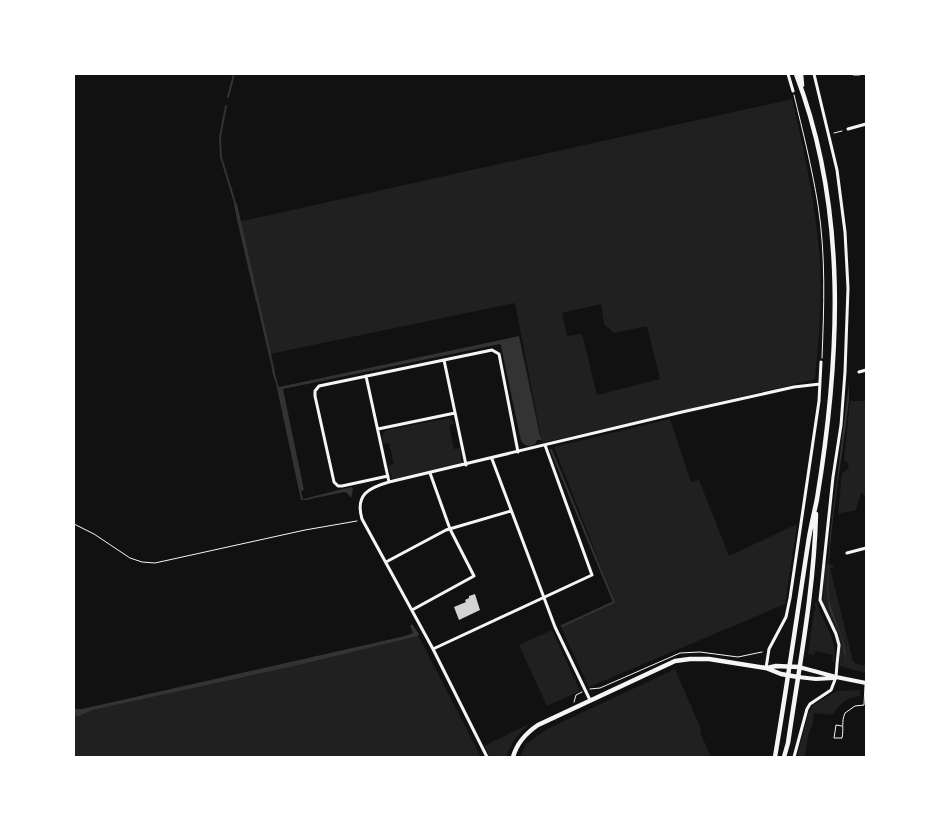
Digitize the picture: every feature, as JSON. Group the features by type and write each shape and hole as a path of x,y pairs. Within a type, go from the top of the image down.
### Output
{"main road":[{"path":"796,74 804,94"},
{"path":"784,757 788,743 798,676 815,544 817,500 832,373 836,313 835,274 826,183 804,94 801,74"},
{"path":"775,757 808,542 817,500"},
{"path":"513,757 521,741 532,728 682,659 709,659 766,668 776,673 798,676"},
{"path":"766,668 776,666 799,667"}],"street":[{"path":"788,74 793,91"},
{"path":"794,757 807,709 810,704 831,690 836,677 839,645 836,634 820,600 833,477 841,425 848,288 845,232 837,170 814,74"},
{"path":"854,74 859,74"},
{"path":"848,129 866,124"},
{"path":"388,476 342,486 338,486 334,482 315,396 319,386 492,350 499,354 518,452"},
{"path":"444,360 466,465"},
{"path":"766,668 769,649 788,611 820,401 821,362"},
{"path":"859,372 866,370"},
{"path":"366,376 389,482"},
{"path":"487,757 433,649 362,519 360,504 364,494 389,482 771,392 820,384"},
{"path":"378,429 455,413"},
{"path":"433,649 592,575 545,446"},
{"path":"492,459 555,627 590,700"},
{"path":"412,610 474,576 450,529 430,473"},
{"path":"386,562 450,529 511,511"},
{"path":"847,553 866,548"},
{"path":"799,667 866,683"},
{"path":"798,676 816,679 836,677"}],"lane":[{"path":"842,726 836,726 834,738 842,738 843,718 847,711 855,706 864,704 863,688 866,683"}],"path":[{"path":"793,91 811,162 823,254 824,304 821,362"},
{"path":"829,134 848,129"},
{"path":"74,524 94,534 130,558 142,562 155,563 362,519"}],"shaded area":[{"path":"792,99 809,180 820,262 820,320 815,378 542,443 515,303 270,354 238,222","holes":["601,304 604,324 614,333 647,326 660,379 597,395 582,334 567,336 562,313"]},
{"path":"237,204 275,372 273,373 234,205"},
{"path":"519,336 542,440 537,440 531,446 521,441 500,344 283,389 304,490 301,491 303,499 351,487 353,489 351,498 344,492 301,500 275,379 279,387"},
{"path":"849,383 849,400 831,539 828,586 831,606 844,643 846,663 842,638 829,609 827,587 830,535"},
{"path":"850,401 866,401 866,496 861,493 856,510 838,514 842,473 849,467 844,460"},
{"path":"449,418 455,424 449,425 454,449 460,448 462,463 392,478 388,466 394,464 389,443 383,444 382,436 384,433 387,430"},
{"path":"670,419 691,482 699,480 729,556 797,524 785,604 589,687 561,627 615,602 554,447"},
{"path":"824,564 833,565 834,567 830,568 853,661 866,666 866,673 840,666 839,636 827,613 823,600"},
{"path":"817,602 832,638 835,654 834,662 832,661 833,655 815,651 814,655 808,654 816,607 814,607"},
{"path":"412,624 419,634 418,636 294,666 92,710 76,717 74,712 75,709 82,709 405,636 413,633 410,626"},
{"path":"552,630 580,691 547,706 519,645"},
{"path":"418,635 481,757 74,757 74,708 82,714 85,711"},
{"path":"675,669 711,757 520,757 526,744 549,728"},
{"path":"860,690 860,696 844,701 833,715 814,713 805,757 797,757 808,714 813,705 837,691"},
{"path":"529,724 514,740 506,757 490,757 484,746"}],"building":[{"path":"475,594 480,610 459,620 454,607 466,602 465,600 469,596"}],"waterway":[{"path":"228,97 234,74"},
{"path":"226,106 220,137 221,157 236,206"},
{"path":"237,215 257,301"},
{"path":"273,371 276,381"},
{"path":"551,450 614,602 562,626"}]}
